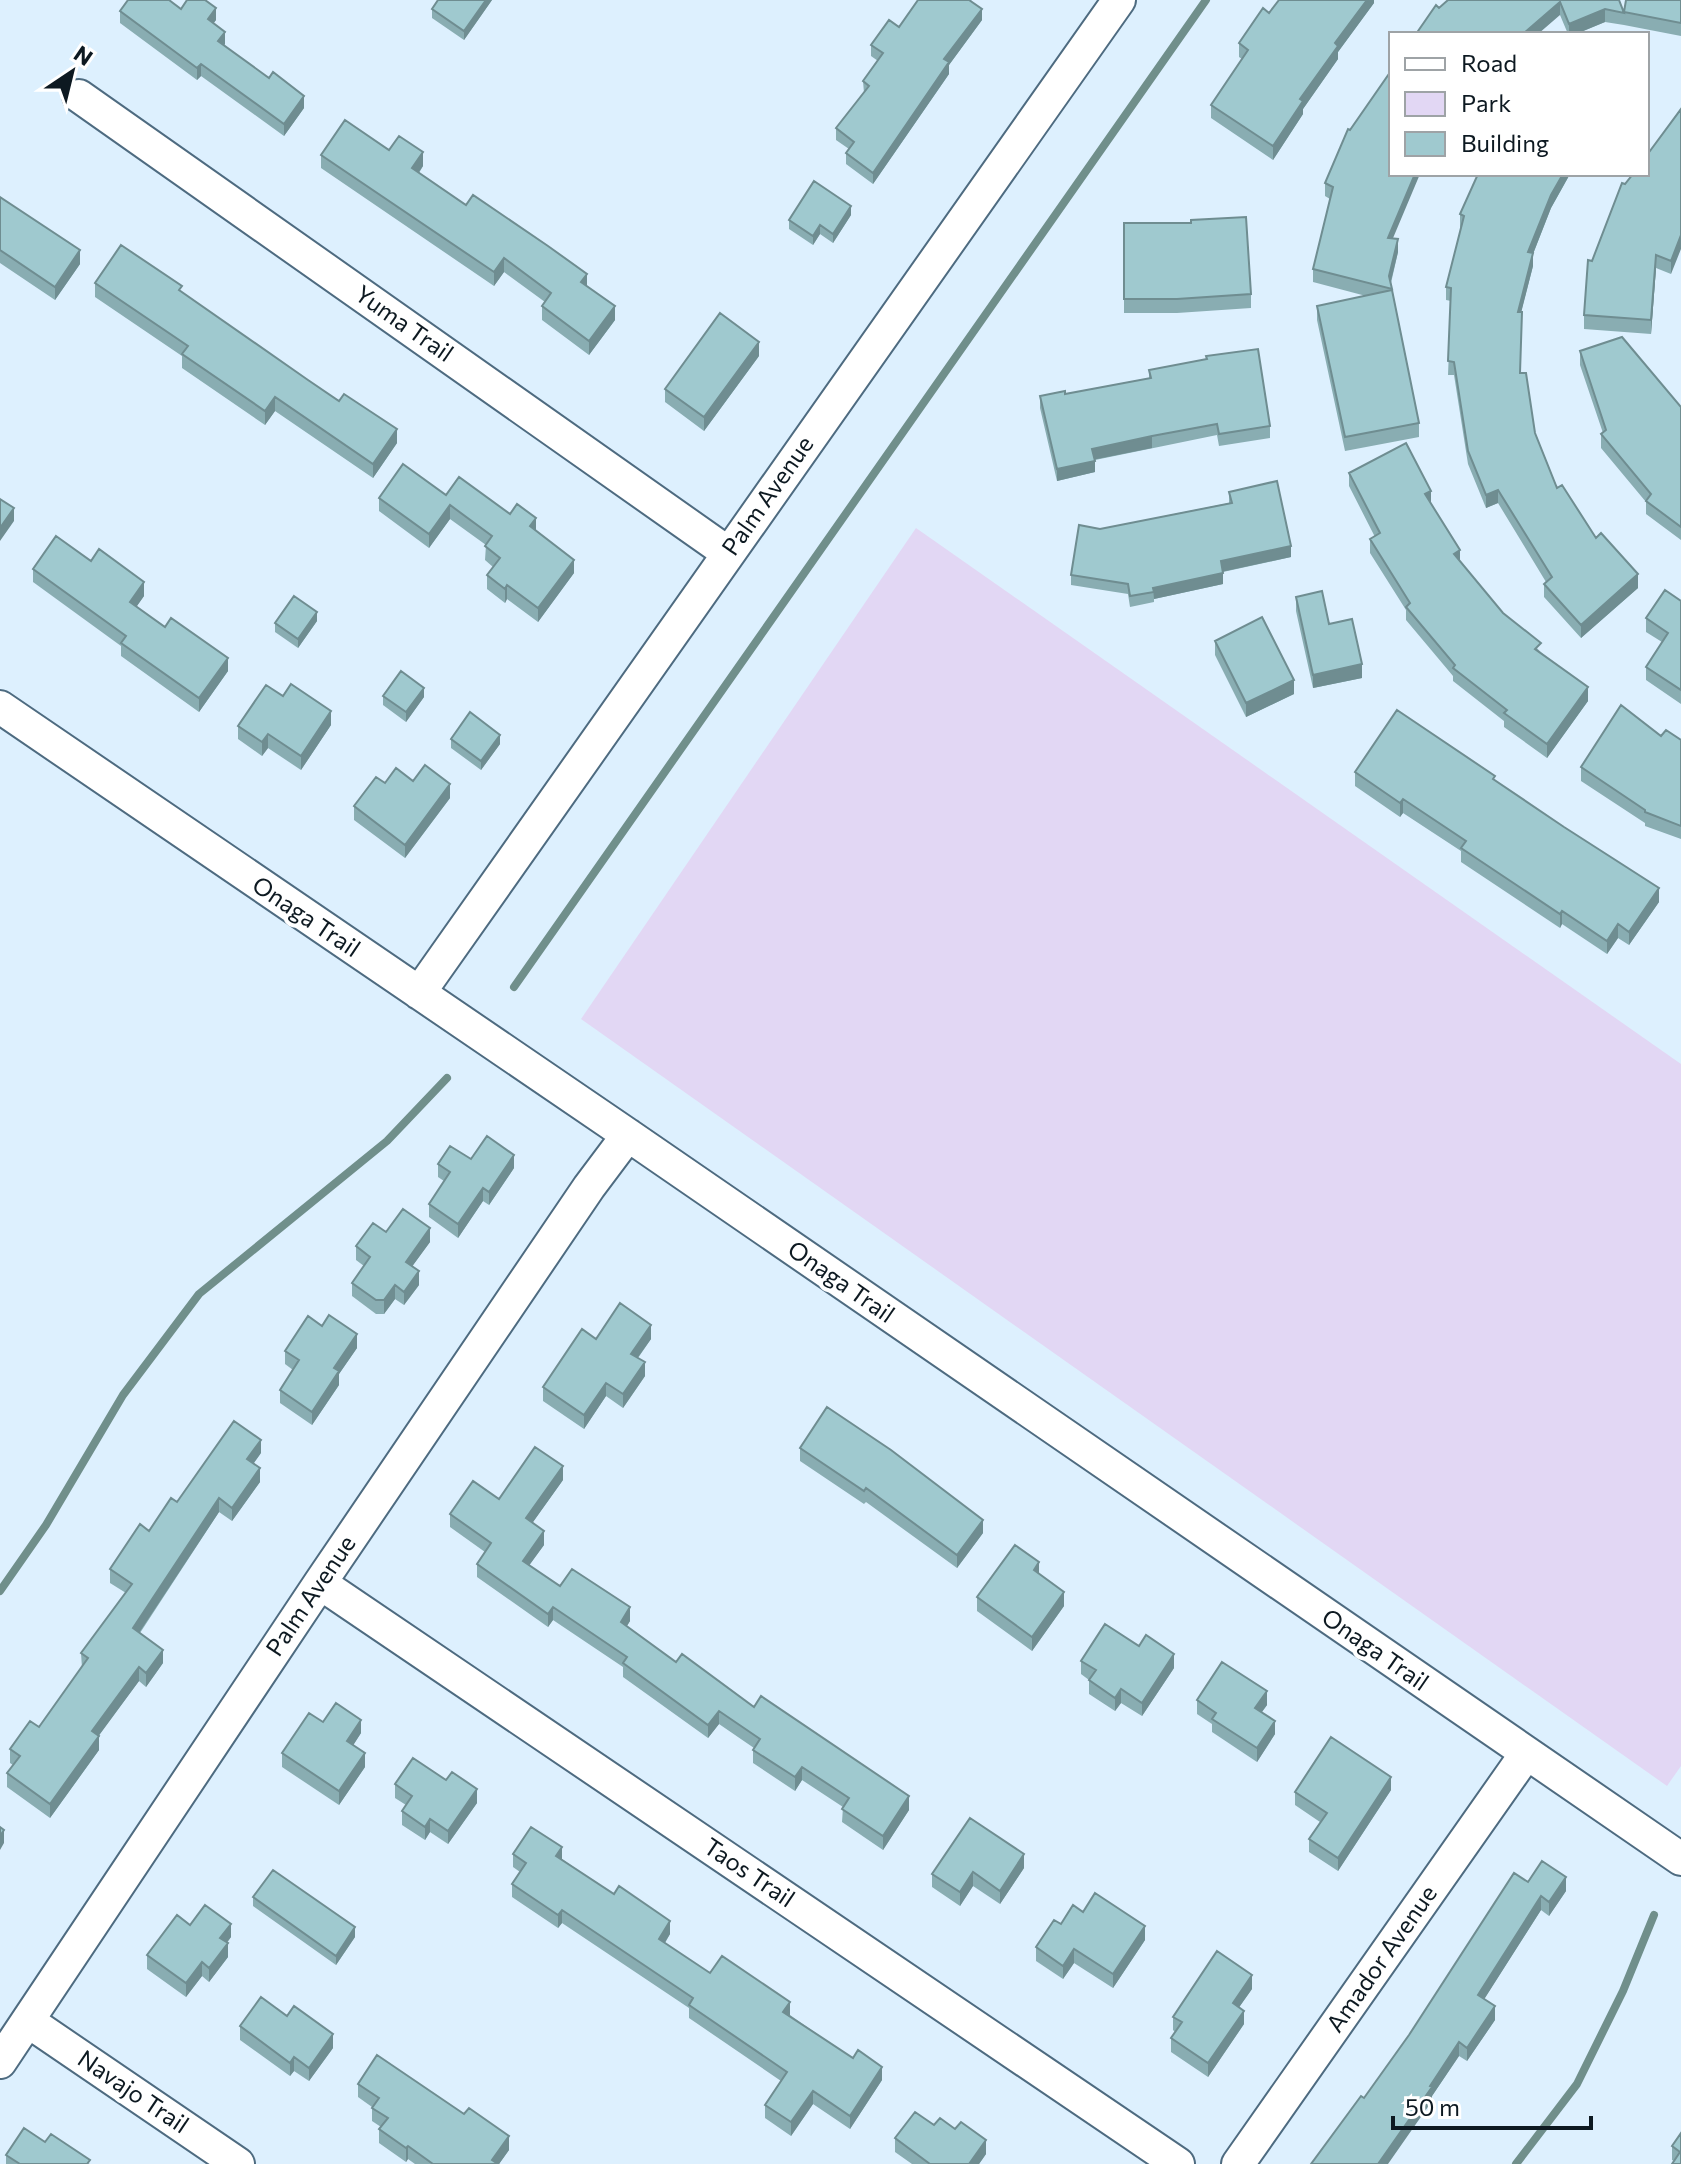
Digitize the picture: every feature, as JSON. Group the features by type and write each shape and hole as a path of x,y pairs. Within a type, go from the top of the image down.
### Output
{"street":[{"name":"Palm Avenue","path":"419,993 728,553 1103,6"},
{"name":"Yuma Trail","path":"79,96 728,553"},
{"name":"Onaga Trail","path":"0,707 1681,1859"},
{"name":"Palm Avenue","path":"0,2062 320,1583 589,1187 628,1135"},
{"name":"Taos Trail","path":"320,1583 1178,2164"},
{"name":"Amador Avenue","path":"1238,2164 1526,1754"},
{"name":"Navajo Trail","path":"28,2021 238,2164"}],"green space":[{"path":"916,528 1681,1064 1681,1766 1667,1786 581,1019"}],"building":[{"path":"128,0 169,0 181,9 187,0 205,0 216,8 208,19 225,32 218,41 269,78 273,72 304,96 284,124 201,64 197,68 120,11"},
{"path":"438,0 486,0 464,31 432,9"},
{"path":"918,0 969,0 982,9 944,59 949,62 873,173 846,153 854,142 836,128 869,86 863,81 883,53 871,45 889,20 899,27"},
{"path":"1279,0 1367,0 1335,43 1338,46 1300,99 1303,101 1273,146 1211,105 1248,50 1239,43 1263,8 1269,13"},
{"path":"1448,0 1619,0 1624,13 1605,9 1569,24 1560,2 1525,32 1417,32 1436,5 1439,8"},
{"path":"1626,0 1681,0 1681,23 1624,12"},
{"path":"1389,74 1389,176 1414,176 1388,238 1398,239 1389,276 1392,289 1313,269 1333,187 1325,183 1350,130"},
{"path":"1681,109 1681,235 1671,261 1656,255 1651,320 1584,315 1588,260 1592,261 1622,183 1625,184 1631,176 1649,176 1649,152"},
{"path":"345,120 389,150 399,136 423,152 412,168 466,205 473,195 587,274 581,282 615,306 589,341 542,306 551,293 504,258 494,272 321,155"},
{"path":"1477,176 1562,176 1528,252 1533,253 1518,312 1522,312 1520,373 1526,373 1535,433 1557,488 1562,485 1596,538 1601,533 1638,574 1581,625 1544,584 1552,577 1498,490 1486,495 1468,451 1454,362 1448,361 1451,288 1446,287 1464,216 1460,214"},
{"path":"814,181 851,206 833,234 820,225 813,236 789,220"},
{"path":"0,197 80,250 55,287 0,250"},
{"path":"1246,217 1251,294 1124,299 1124,223 1191,223 1191,220"},
{"path":"121,245 182,286 179,290 339,401 344,394 397,429 373,464 275,397 265,411 182,354 188,346 95,283"},
{"path":"1392,290 1419,423 1345,437 1317,306"},
{"path":"720,313 759,342 704,417 665,389"},
{"path":"1622,337 1681,407 1681,527 1646,501 1651,494 1601,434 1606,430 1580,351"},
{"path":"1258,349 1270,426 1219,434 1217,424 1152,436 1092,449 1095,461 1057,469 1040,396 1151,378 1149,370 1207,359 1206,356"},
{"path":"1406,443 1431,491 1425,494 1460,550 1454,554 1503,613 1541,643 1535,649 1588,687 1547,744 1504,713 1507,710 1453,668 1455,665 1406,607 1410,603 1370,539 1380,533 1349,473"},
{"path":"403,464 446,495 459,477 510,514 517,504 536,518 530,526 574,560 538,608 507,585 505,589 487,575 500,558 485,546 492,536 450,505 429,534 379,498"},
{"path":"1277,481 1291,546 1221,561 1223,573 1130,596 1128,584 1071,575 1079,525 1100,529 1232,503 1229,492"},
{"path":"0,499 14,508 0,528"},
{"path":"56,536 91,561 99,549 144,582 130,602 165,627 171,618 228,658 199,698 121,643 126,636 33,569"},
{"path":"1665,590 1681,601 1681,690 1646,667 1668,633 1646,618"},
{"path":"1322,591 1329,624 1352,619 1362,664 1313,675 1296,597"},
{"path":"294,596 317,612 298,639 275,623"},
{"path":"1262,617 1294,680 1246,703 1215,641"},
{"path":"401,671 424,688 406,712 383,696"},
{"path":"291,684 331,711 301,756 268,734 262,742 238,726 266,685 283,696"},
{"path":"1621,705 1661,736 1666,730 1681,740 1681,826 1645,812 1581,767"},
{"path":"1397,710 1495,776 1493,779 1659,888 1629,932 1618,924 1607,941 1562,911 1560,914 1461,848 1466,841 1403,799 1400,803 1355,772"},
{"path":"470,712 500,735 481,761 451,739"},
{"path":"425,765 450,784 405,845 354,806 376,777 385,783 396,768 413,781"},
{"path":"487,1136 514,1155 489,1192 483,1188 458,1224 429,1204 450,1172 438,1164 450,1146 471,1159"},
{"path":"403,1209 430,1228 406,1262 419,1271 404,1292 395,1285 384,1300 376,1300 352,1283 370,1257 356,1246 373,1223 386,1232"},
{"path":"620,1303 651,1325 631,1354 645,1362 623,1394 606,1383 584,1415 543,1387 582,1329 596,1339"},
{"path":"329,1315 357,1334 334,1368 339,1371 312,1412 280,1390 299,1360 285,1351 308,1316 322,1326"},
{"path":"827,1407 891,1450 983,1520 957,1555 866,1488 864,1491 800,1448"},
{"path":"234,1421 261,1440 247,1459 260,1468 232,1508 219,1498 133,1628 163,1650 146,1673 139,1667 92,1731 99,1736 50,1804 7,1773 20,1756 10,1749 30,1721 39,1727 88,1658 81,1653 132,1584 110,1569 140,1524 149,1531 171,1498 177,1502"},
{"path":"535,1447 563,1466 526,1518 544,1531 523,1561 560,1586 572,1569 630,1607 621,1622 676,1662 682,1654 754,1707 761,1696 909,1796 883,1836 842,1809 849,1798 802,1767 795,1777 753,1750 760,1739 719,1711 708,1725 623,1663 627,1657 553,1607 548,1614 477,1564 491,1543 450,1514 473,1481 499,1499"},
{"path":"1015,1545 1039,1562 1034,1570 1064,1592 1032,1637 977,1597"},
{"path":"1105,1624 1139,1646 1146,1635 1174,1654 1142,1703 1121,1689 1115,1698 1089,1680 1096,1670 1081,1661"},
{"path":"1222,1662 1267,1691 1255,1708 1275,1721 1257,1748 1212,1719 1216,1713 1197,1700"},
{"path":"336,1703 361,1720 347,1741 365,1753 339,1791 282,1753 309,1713 323,1722"},
{"path":"1331,1737 1391,1777 1338,1858 1309,1839 1327,1813 1295,1792"},
{"path":"413,1758 446,1780 452,1772 477,1789 448,1831 430,1819 425,1827 402,1811 412,1796 395,1784"},
{"path":"970,1818 1024,1854 1000,1891 973,1872 960,1892 932,1874"},
{"path":"531,1827 562,1847 556,1856 614,1894 619,1886 670,1921 659,1939 710,1973 722,1956 790,2002 783,2012 853,2058 858,2050 882,2067 850,2116 813,2091 791,2122 765,2105 787,2072 689,2005 693,1998 562,1910 558,1915 512,1884 526,1863 513,1854"},
{"path":"1542,1861 1566,1877 1549,1902 1541,1896 1478,1995 1495,2006 1467,2048 1459,2042 1378,2164 1311,2164 1409,2035 1514,1873 1528,1882"},
{"path":"273,1870 355,1927 336,1956 253,1897"},
{"path":"1095,1893 1145,1926 1113,1974 1074,1949 1063,1966 1036,1947 1054,1920 1061,1924 1073,1905 1083,1912"},
{"path":"205,1905 231,1924 220,1938 228,1943 209,1968 202,1962 186,1983 147,1955 177,1915 190,1925"},
{"path":"1217,1951 1252,1975 1233,2003 1244,2011 1208,2063 1171,2038 1182,2022 1173,2017"},
{"path":"261,1997 287,2016 294,2006 333,2034 309,2068 294,2057 290,2063 240,2026"},
{"path":"377,2055 464,2114 469,2108 509,2136 492,2160 498,2164 433,2164 379,2129 388,2118 372,2108 379,2098 358,2084"},
{"path":"915,2112 934,2125 940,2118 955,2129 961,2122 986,2140 969,2164 930,2164 895,2138"},
{"path":"24,2128 45,2142 51,2134 90,2160 87,2164 20,2164 6,2155"},
{"path":"1681,2133 1681,2164 1672,2164 1680,2152 1672,2146"}],"waterway":[{"path":"514,987 1206,0"},
{"path":"0,1591 46,1525 123,1395 199,1294 387,1141 447,1078"},
{"path":"1516,2164 1577,2084 1623,1991 1654,1915"}]}
